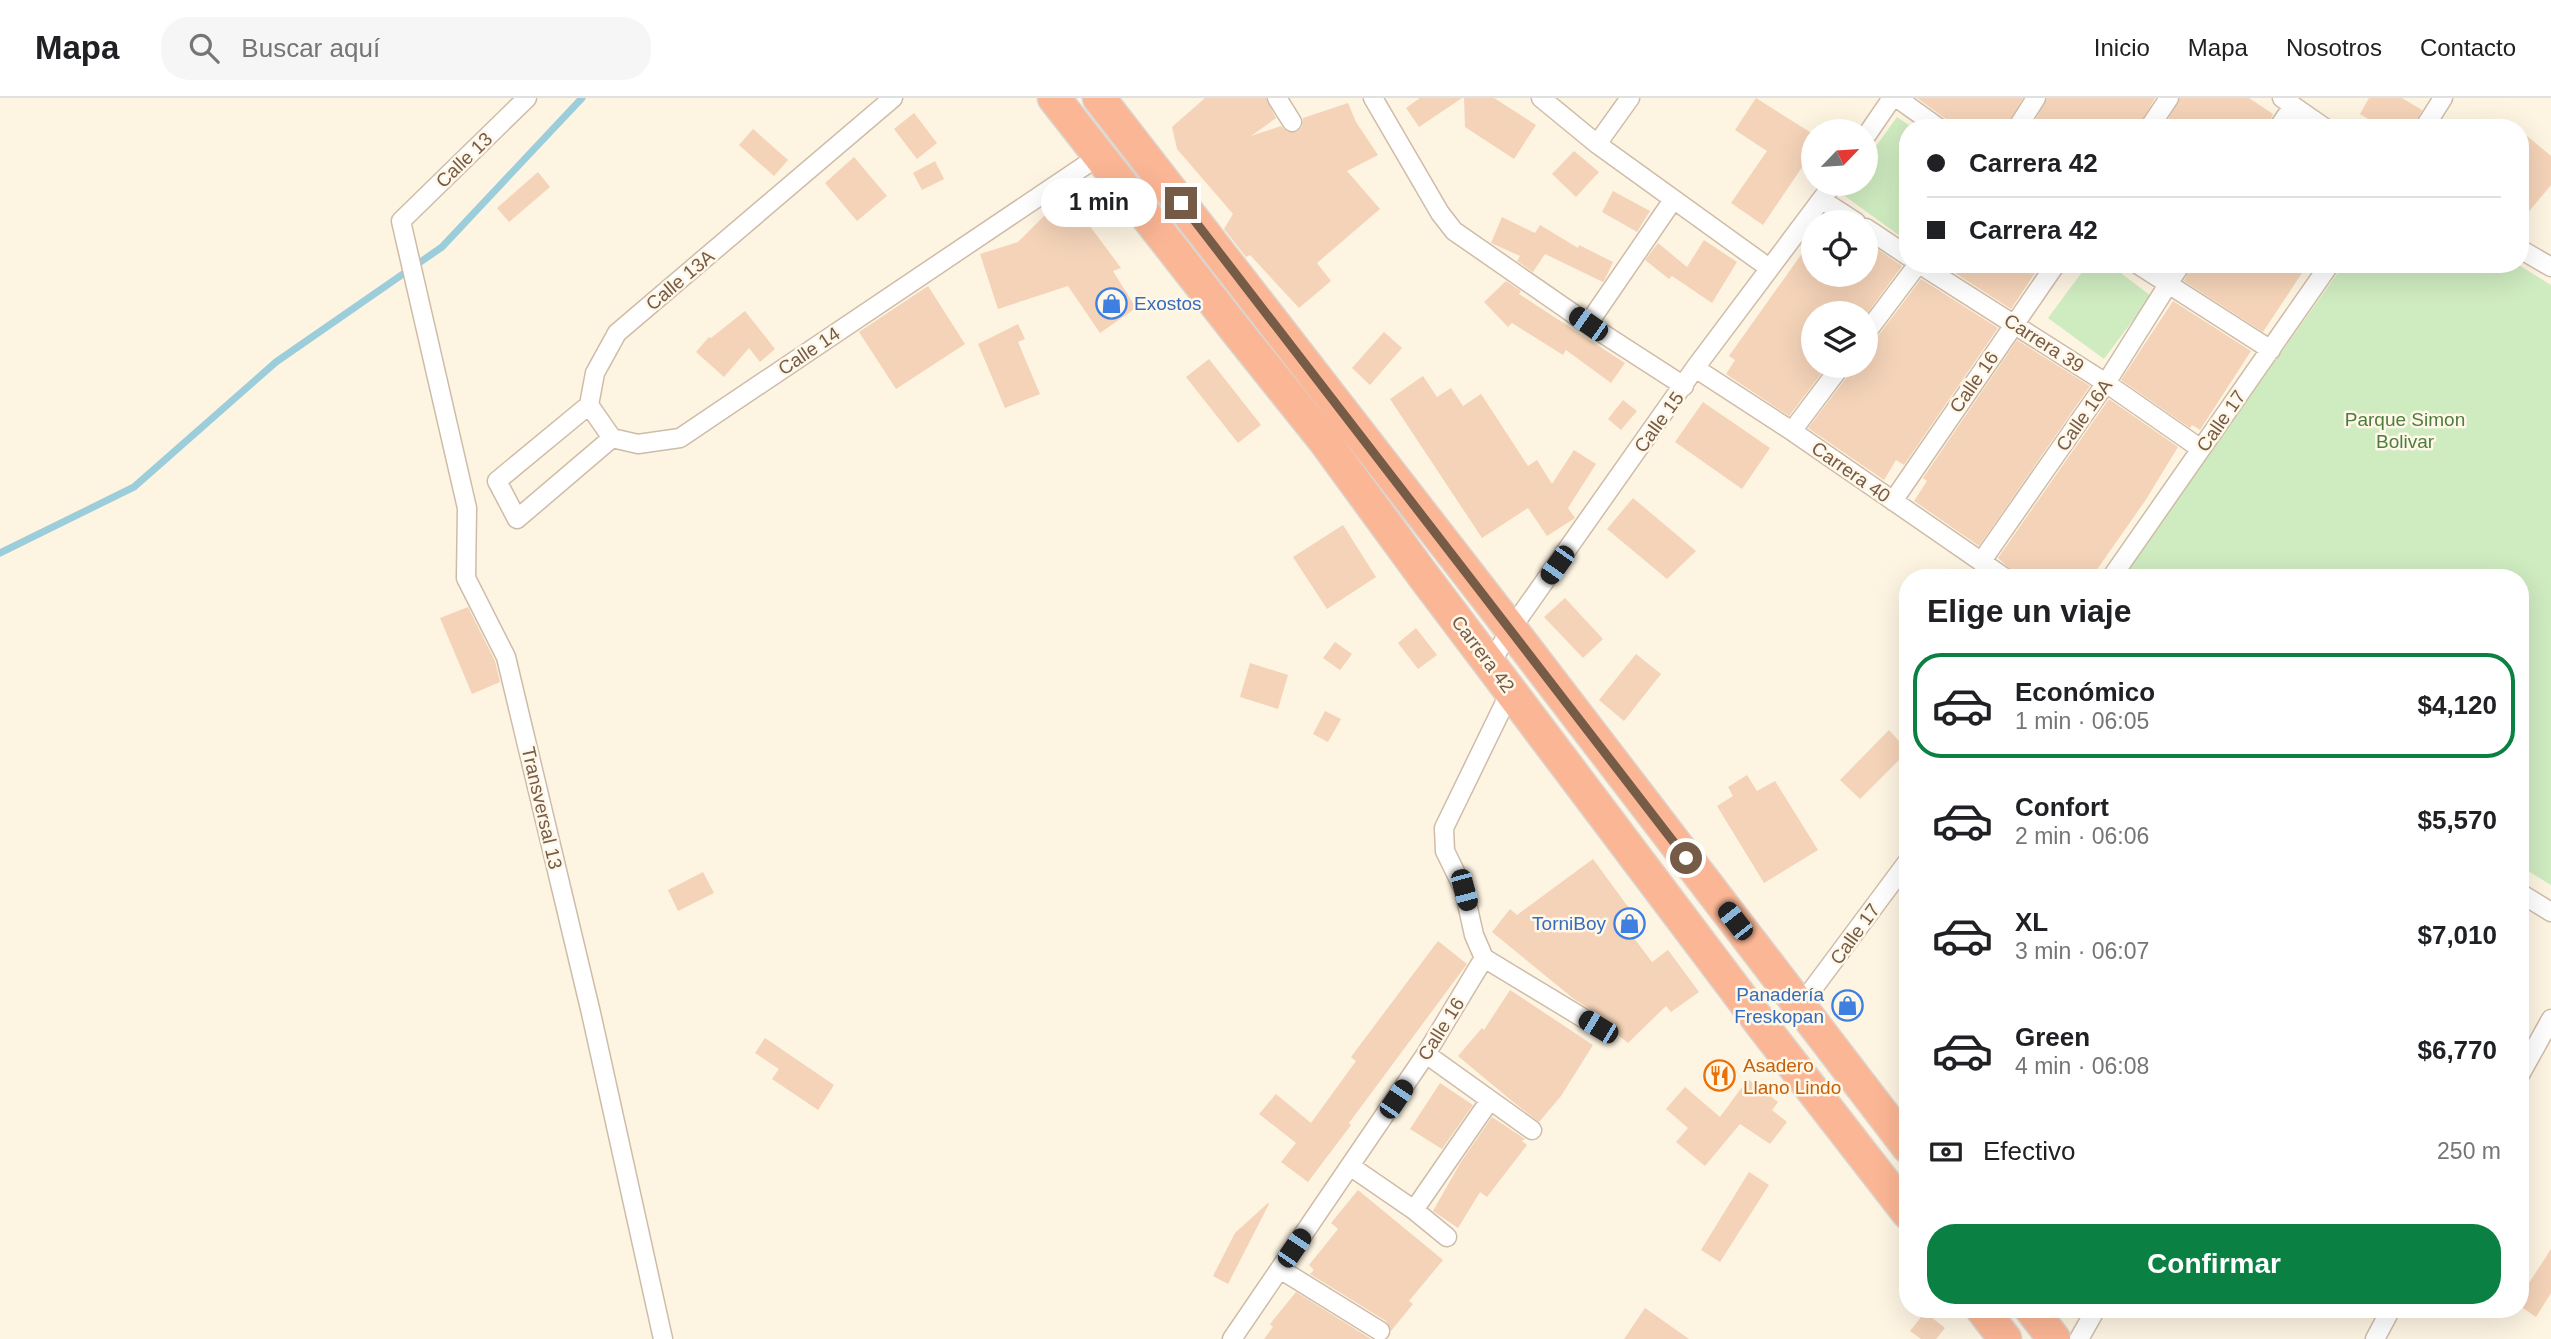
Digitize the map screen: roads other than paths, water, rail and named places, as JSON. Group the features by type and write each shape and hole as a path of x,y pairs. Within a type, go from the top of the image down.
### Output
{"highway":[{"name":"Carrera 42","path":"1054,98 1324,440 1765,1029 1899,1201"},
{"name":"Carrera 42","path":"1099,98 1899,1135"},
{"path":"1989,1318 2005,1339"},
{"path":"2038,1318 2054,1339"}],"street":[{"name":"Calle 13","path":"401,221 527,98"},
{"name":"Calle 13A","path":"589,405 595,373 617,333 893,98"},
{"path":"1278,98 1292,122"},
{"path":"1373,98 1440,213 1454,231 1588,324 1684,386"},
{"path":"1541,98 1597,144 1769,268"},
{"path":"1597,144 1630,98"},
{"path":"1878,120 1895,98 1925,119"},
{"path":"2023,119 2036,98"},
{"path":"2154,119 2169,98"},
{"path":"2430,119 2443,98"},
{"path":"2281,119 2288,102 2312,119"},
{"name":"Calle 14","path":"612,438 638,444 680,438 1099,156"},
{"name":"Calle 15","path":"1490,664 1511,629 1695,368 1825,196"},
{"path":"1588,324 1673,200"},
{"path":"1822,200 1837,210"},
{"name":"Transversal 13","path":"401,221 467,508 466,578 506,657 591,1013 663,1339"},
{"path":"1878,236 1899,250"},
{"path":"2529,254 2551,267"},
{"path":"1878,317 1911,273"},
{"name":"Carrera 39","path":"1932,273 2106,383 2201,449"},
{"name":"Calle 16","path":"1893,500 2050,273"},
{"path":"2150,273 2271,350"},
{"name":"Calle 16A","path":"1981,562 2106,383 2175,273"},
{"name":"Calle 17","path":"2117,569 2324,273"},
{"name":"Carrera 40","path":"1695,368 1792,431 1992,569"},
{"path":"1792,431 1832,378"},
{"path":"589,405 612,438 517,519 497,481 589,405"},
{"path":"1511,690 1444,828 1445,851 1464,890 1474,935 1484,958 1598,1027"},
{"name":"Calle 17","path":"1800,1006 1899,872"},
{"path":"2529,899 2551,912"},
{"name":"Calle 16","path":"1232,1339 1426,1054 1484,958"},
{"path":"2529,1059 2551,1019"},
{"path":"1426,1054 1532,1130"},
{"path":"1414,1210 1490,1100"},
{"path":"1350,1166 1414,1210 1447,1237"},
{"path":"1280,1269 1380,1331"},
{"path":"2079,1339 2091,1318"},
{"path":"2375,1339 2386,1318"}],"waterway":[{"path":"0,553 134,487 276,362 442,247 582,98"}],"place":[{"name":"Exostos","path":"1111,303"},
{"name":"TorniBoy","path":"1629,923"},
{"name":"Panadería Freskopan","path":"1847,1005"},
{"name":"Asadero Llano Lindo","path":"1720,1076"}],"park label":[{"name":"Parque Simon Bolivar","path":"2405,430"}]}
